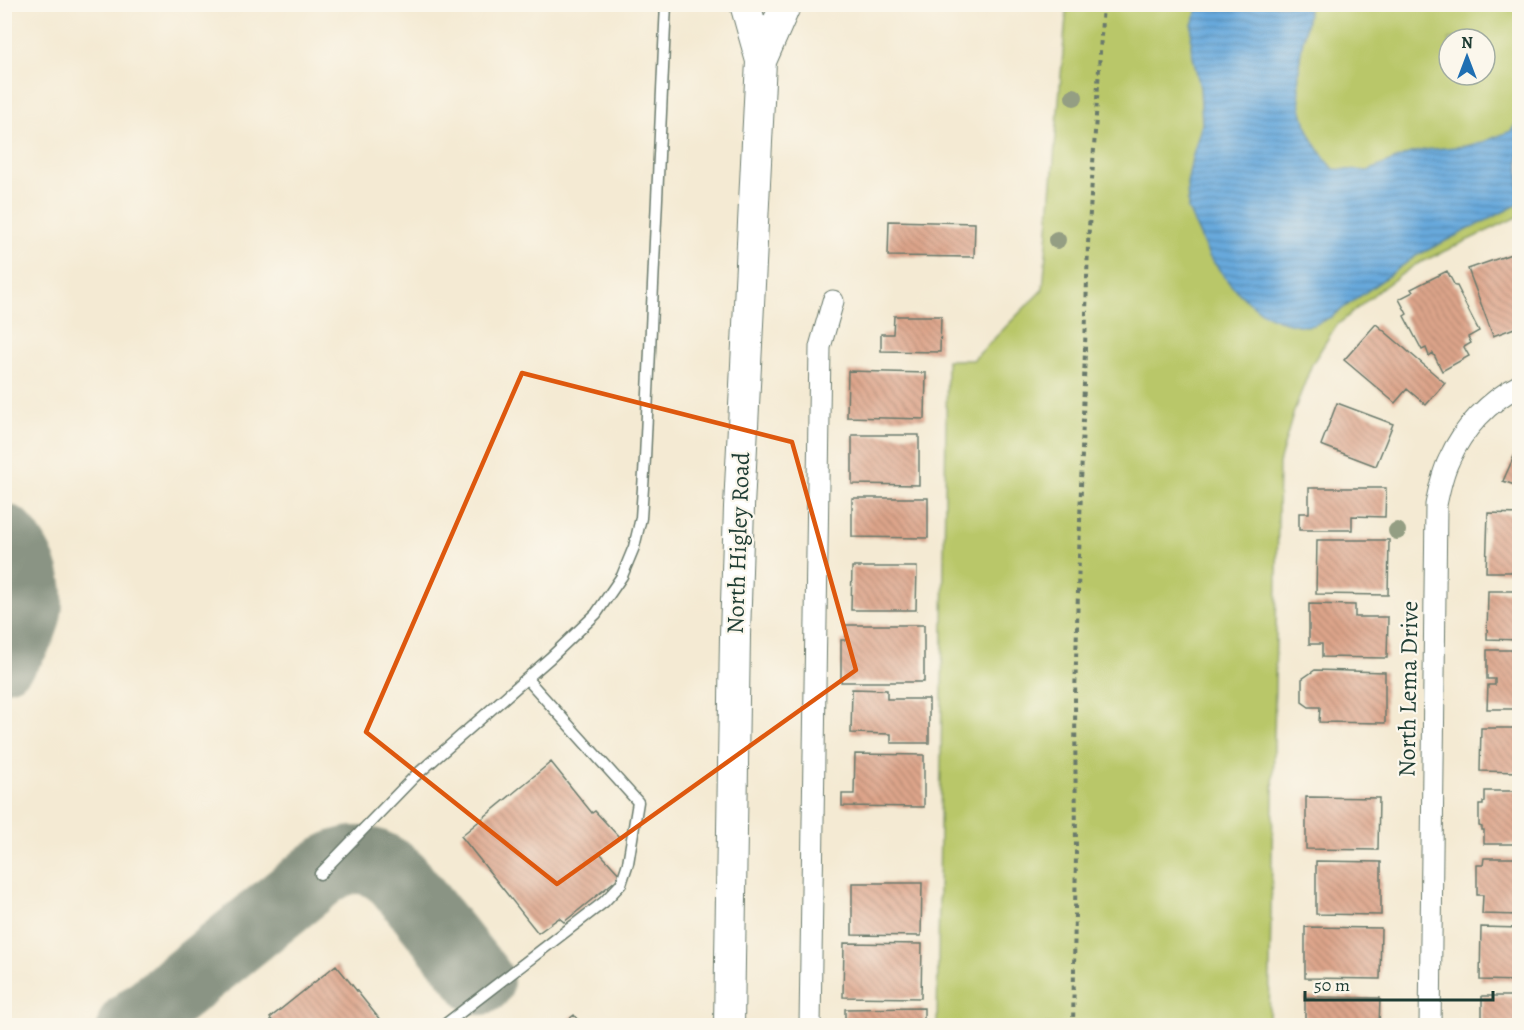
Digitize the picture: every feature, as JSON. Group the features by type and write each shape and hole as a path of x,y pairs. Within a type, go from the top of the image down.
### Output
{"main road":[{"name":"North Higley Road","path":"729,1026 735,634 762,61 745,4"},
{"name":"North Higley Road","path":"762,61 786,4"}],"street":[{"path":"810,1026 820,347 833,301"},
{"name":"North Lema Drive","path":"1430,1026 1436,506 1448,460 1459,440 1490,404 1520,385"}],"lane":[{"path":"320,874 414,777 527,679 596,614 622,576 634,547 641,518 645,458 666,4"},
{"path":"443,1026 604,902 621,884 628,863 638,802 527,679"}],"path":[{"path":"1073,1026 1076,854 1075,684 1088,244 1103,4"}],"highlighted area":[{"path":"522,373 792,442 856,670 557,884 366,732"}],"green space":[{"path":"1067,5 1519,5 1519,216 1415,265 1378,291 1335,327 1312,364 1294,411 1279,463 1269,1025 937,1026 947,360 973,360 1043,289"}],"water":[{"path":"1199,5 1308,5 1299,64 1299,97 1307,127 1334,169 1368,171 1408,154 1483,142 1511,131 1519,120 1519,204 1416,256 1331,317 1314,325 1294,324 1263,313 1230,284 1209,256 1188,209 1187,183 1202,124 1200,88 1191,47 1192,25"}],"building":[{"path":"889,221 975,223 974,257 888,256"},
{"path":"1517,252 1520,259 1520,326 1493,336 1468,269"},
{"path":"1447,271 1479,331 1468,337 1471,343 1464,347 1469,356 1442,371 1433,353 1429,356 1426,348 1422,350 1404,316 1407,314 1399,299 1413,292 1411,289"},
{"path":"894,316 941,316 940,352 881,351 881,334 893,334"},
{"path":"1376,324 1445,383 1426,405 1407,389 1395,403 1344,360"},
{"path":"848,371 926,373 925,419 847,417"},
{"path":"1337,403 1393,424 1376,466 1321,445"},
{"path":"852,435 919,435 919,485 852,484"},
{"path":"1520,443 1520,487 1503,481"},
{"path":"1309,488 1386,488 1385,517 1352,516 1352,530 1299,530 1299,513 1309,513"},
{"path":"852,498 928,498 928,538 852,537"},
{"path":"1488,513 1520,514 1520,572 1486,572"},
{"path":"1317,540 1389,540 1388,595 1316,594"},
{"path":"852,567 917,567 916,610 851,610"},
{"path":"1488,591 1520,591 1520,640 1487,639"},
{"path":"1309,604 1355,605 1355,617 1388,617 1387,658 1322,657 1322,644 1309,644"},
{"path":"846,625 924,625 924,682 841,682 841,640 846,640"},
{"path":"1487,650 1520,650 1520,709 1487,709 1488,685 1495,685 1495,679 1487,679"},
{"path":"1315,670 1385,672 1385,723 1319,722 1320,707 1309,707 1302,702 1302,679"},
{"path":"852,689 887,690 887,699 929,699 929,743 891,743 891,734 851,733"},
{"path":"1481,728 1520,728 1520,772 1480,771"},
{"path":"855,754 924,755 924,807 842,806 842,794 854,794"},
{"path":"551,762 592,813 595,811 619,837 600,853 621,876 564,922 559,918 538,933 461,836"},
{"path":"1485,791 1520,791 1520,844 1484,844 1484,830 1479,826 1479,805 1485,802"},
{"path":"1306,797 1379,798 1378,850 1306,849"},
{"path":"1484,858 1520,858 1520,915 1482,914 1483,895 1477,895 1477,865 1483,865"},
{"path":"1316,861 1381,862 1381,915 1316,914"},
{"path":"852,883 922,883 921,936 852,935"},
{"path":"1305,927 1381,928 1380,979 1305,978"},
{"path":"1481,927 1520,928 1520,981 1480,980"},
{"path":"844,943 922,944 921,998 843,997"},
{"path":"336,965 385,1026 276,1026 270,1018"},
{"path":"1482,996 1520,996 1520,1026 1482,1026"},
{"path":"1305,997 1380,998 1379,1026 1305,1026"},
{"path":"924,1008 924,1026 845,1026 845,1009"},
{"path":"574,1015 582,1026 551,1026 556,1021 565,1022"}],"taxiway":[{"path":"4,538 23,568 29,598 28,613 23,627 4,657"},
{"path":"131,1026 320,874 330,867 350,860 379,865 398,879 480,981"}]}
